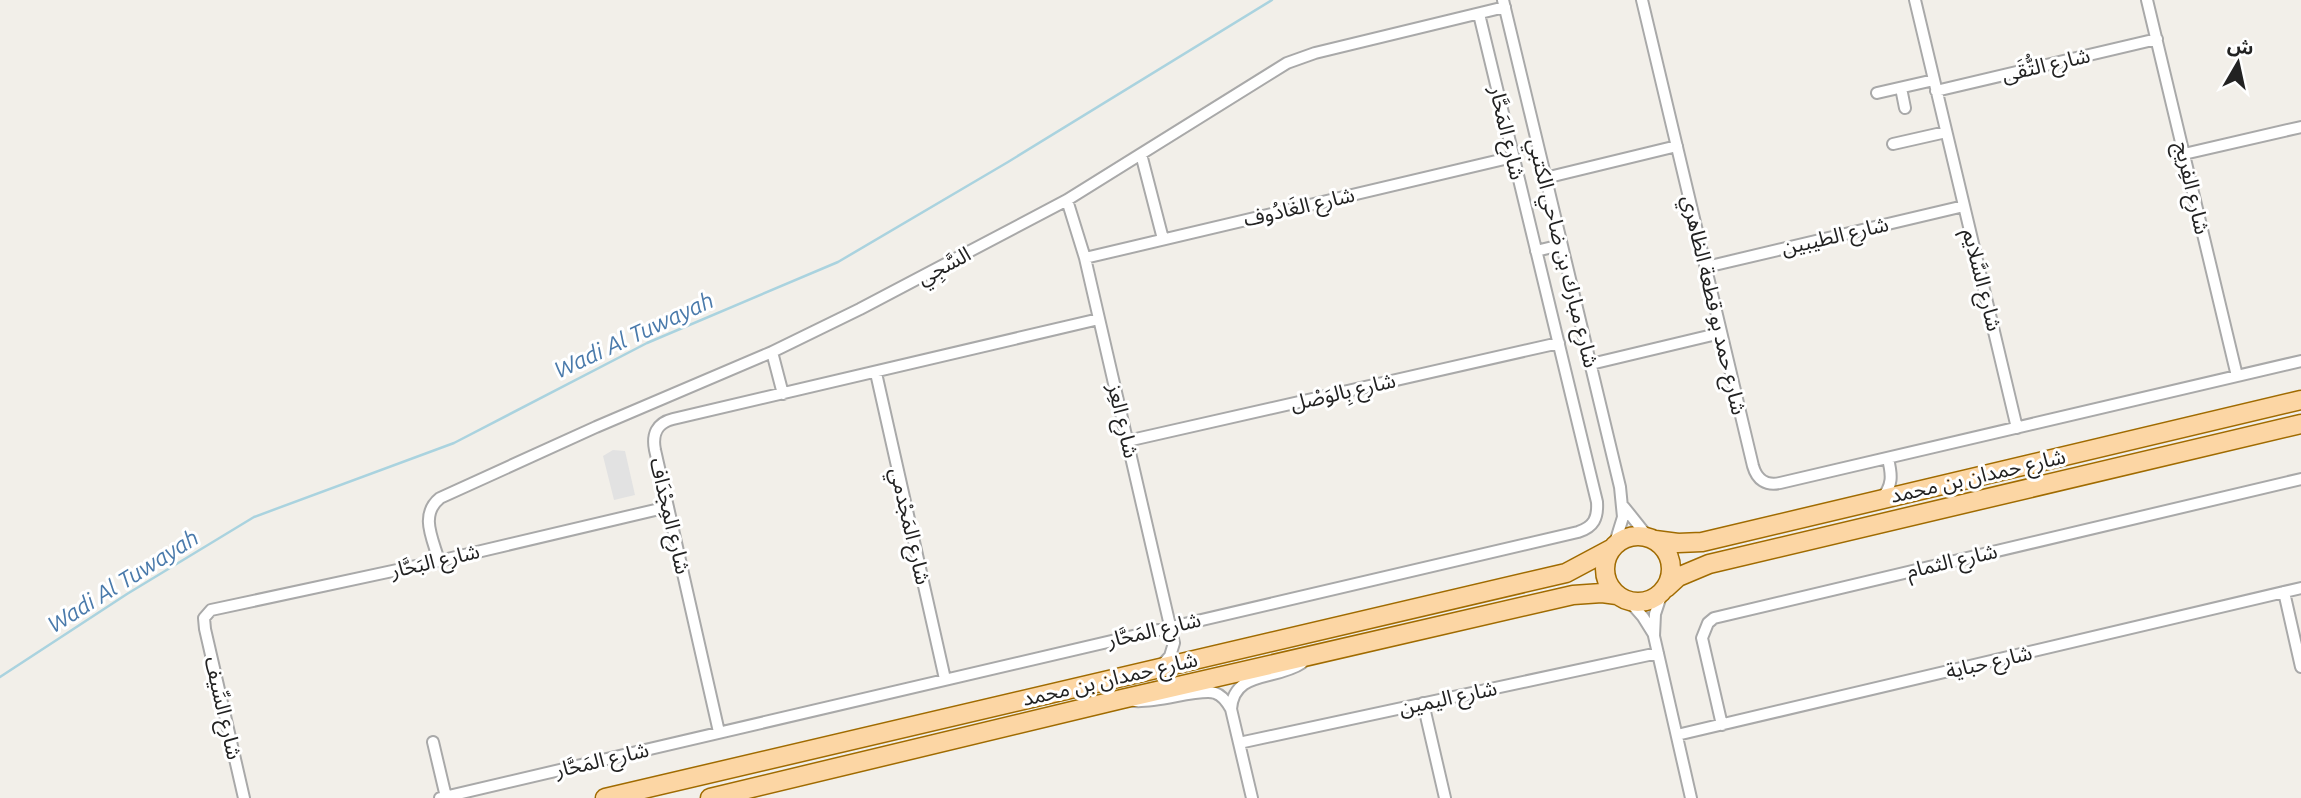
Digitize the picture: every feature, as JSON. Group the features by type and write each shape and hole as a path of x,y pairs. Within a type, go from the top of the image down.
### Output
{"main road":[{"name":"شارع حمدان بن محمد","path":"1651,538 1678,543 1702,541 2301,400"},
{"name":"شارع حمدان بن محمد","path":"1664,591 1678,577 1709,564 2301,424"},
{"path":"1630,537 1651,538 1663,547 1670,556 1672,567 1671,578 1664,591 1646,602 1623,598 1610,588 1604,568 1612,547 1630,537"},
{"name":"شارع حمدان بن محمد","path":"605,798 1566,573 1612,547"},
{"name":"شارع حمدان بن محمد","path":"710,798 1122,699 1573,596 1602,593 1623,598"}],"street":[{"name":"شارع حمد بو قطعة الظاهري","path":"1642,0 1753,467 1759,479 1767,484 1888,459 2301,361"},
{"name":"شارع السَّلايم","path":"1915,0 2017,428"},
{"name":"شارع الفِريج","path":"2147,0 2237,376"},
{"name":"السَّجِي","path":"439,561 428,517 429,510 440,498 596,427 772,352 872,303 1067,200 1300,57 1479,15 1504,4"},
{"name":"شارع مبارك بن ضاحي الكتبي","path":"1504,4 1624,507 1622,527 1612,547"},
{"name":"شارع المَحَّار","path":"443,797 1578,532 1591,525 1596,519 1597,502 1479,15"},
{"name":"شارع التُّقَى","path":"1877,93 1935,85 2157,39"},
{"path":"1901,88 1905,108"},
{"path":"2184,154 2301,127"},
{"path":"1893,144 1947,132"},
{"path":"1545,178 1677,146"},
{"path":"1140,155 1163,239"},
{"name":"شارع الغَادُوف","path":"1085,258 1513,157"},
{"name":"شارع العِز","path":"1067,200 1085,258 1174,643"},
{"name":"شارع الطيبين","path":"1706,267 1964,205"},
{"path":"1536,251 1561,245"},
{"name":"شارع المِجْدَاف","path":"719,732 654,444 655,433 662,424 673,419 1099,319"},
{"path":"1591,364 1721,333"},
{"name":"شارع بِالوَصْل","path":"1127,441 1559,343"},
{"path":"772,352 783,394"},
{"name":"شارع المَجْدمي","path":"876,373 945,679"},
{"path":"1881,499 1892,476 1888,459"},
{"path":"1892,476 1912,492"},
{"name":"شارع الثمام","path":"1722,725 1702,638 1707,623 1713,618 2301,479"},
{"name":"شارع البَحَّار","path":"204,618 215,608 439,561 668,507"},
{"name":"شارع مبارك بن ضاحي الكتبي","path":"1624,507 1651,538"},
{"name":"شارع حباية","path":"1677,736 2301,588"},
{"path":"1664,591 1655,614 1654,636 1691,798"},
{"path":"2284,592 2301,667"},
{"path":"1623,598 1643,617 1654,636"},
{"name":"شارع السِّيف","path":"204,618 244,798"},
{"path":"1161,666 1170,656 1174,643 1197,660"},
{"name":"شارع اليمين","path":"1239,743 1658,653"},
{"path":"1252,798 1231,709 1234,692 1244,683 1290,670 1310,657"},
{"path":"1122,699 1160,701 1207,692 1221,696 1231,709"},
{"path":"1423,703 1445,798"},
{"path":"433,742 443,797"}],"shaded area":[{"path":"613,450 625,451 635,495 614,500 603,456"}],"waterway":[{"name":"Wadi Al Tuwayah","path":"0,677 127,594 254,517 454,443 647,343 838,262 1008,162 1272,0"}]}
